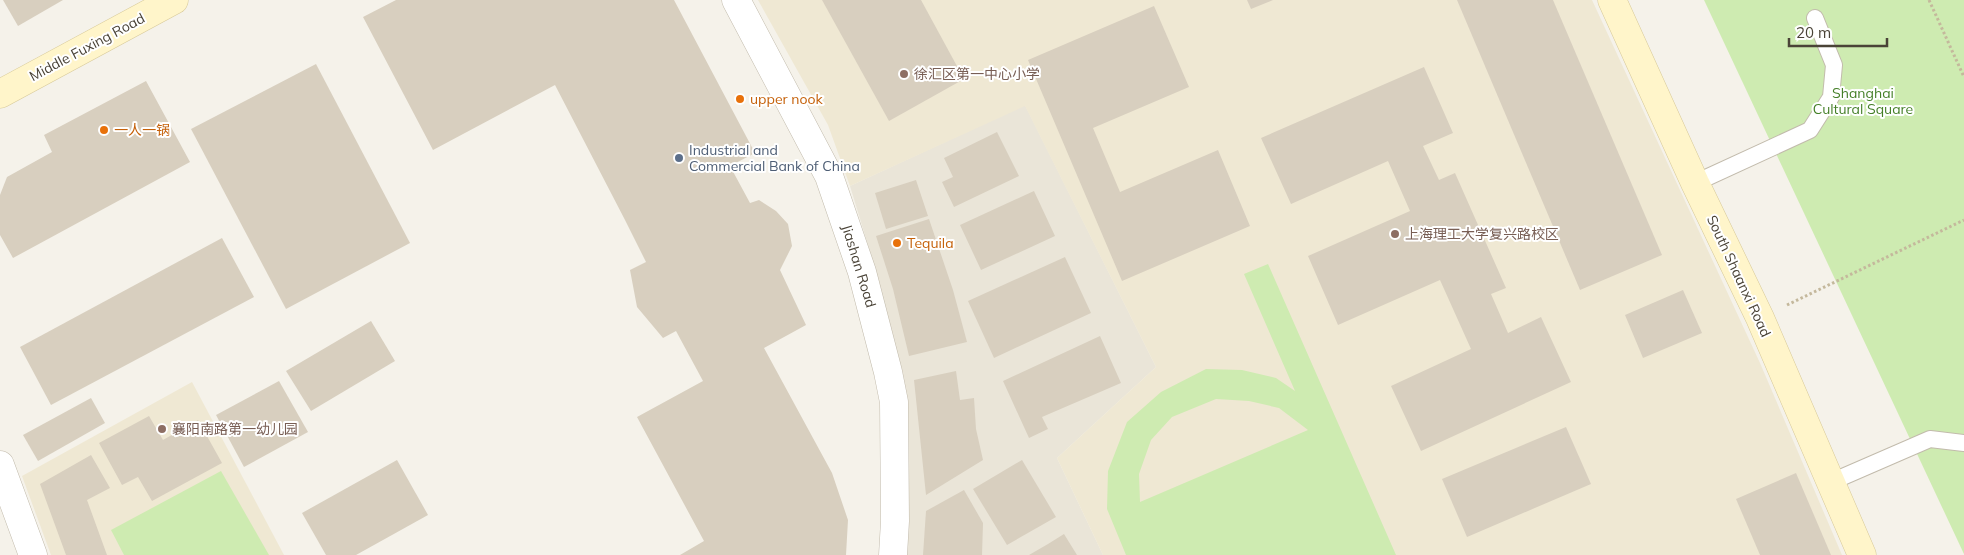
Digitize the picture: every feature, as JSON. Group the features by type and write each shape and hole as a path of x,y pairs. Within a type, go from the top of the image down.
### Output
{"main road":[{"name":"Middle Fuxing Road","path":"0,94 174,0"},
{"name":"South Shaanxi Road","path":"1612,0 1695,183 1760,318 1862,555"}],"street":[{"name":"Jiashan Road","path":"736,0 829,176 862,272 894,402 895,522 893,555"},
{"path":"0,464 33,555"}],"lane":[{"path":"1695,183 1810,130 1831,97 1834,65 1815,18"},
{"path":"1831,482 1930,439 1964,443"}],"path":[{"path":"1929,0 1964,77"},
{"path":"1760,318 1964,220"}],"shaded area":[{"name":"上海理工大学复兴路校区","path":"758,0 1592,0 1760,363 1842,555 1103,555 1057,458 1156,367 1025,106 850,186 828,125"},
{"path":"1025,105 1156,367 1057,458 1103,555 906,555 904,397 871,255 850,186"},
{"name":"襄阳南路第一幼儿园","path":"192,382 284,555 51,555 22,476"}],"green space":[{"name":"Shanghai Cultural Square","path":"1704,0 1964,0 1964,554"},
{"path":"1268,264 1396,555 1126,555 1107,509 1108,471 1127,422 1161,392 1206,369 1242,370 1276,378 1295,391 1244,274","holes":["1216,399 1249,401 1279,408 1308,430 1140,502 1139,474 1151,440 1172,417"]},
{"path":"221,471 269,555 124,555 111,530"}],"building":[{"path":"3,0 63,0 18,26"},
{"path":"396,0 674,0 755,153 730,166 750,203 759,200 776,211 788,224 792,246 780,270 806,325 764,348 832,473 848,520 846,555 680,555 704,541 637,417 703,381 676,331 663,338 637,307 630,270 646,262 625,220 555,85 433,150 363,17"},
{"path":"822,0 921,0 964,79 889,121"},
{"path":"1247,0 1273,0 1251,9"},
{"path":"1457,0 1553,0 1662,255 1580,290"},
{"path":"1154,6 1189,87 1093,128 1120,192 1218,150 1250,226 1122,281 1028,60"},
{"path":"316,64 410,243 286,309 191,129"},
{"path":"1424,67 1453,133 1423,146 1439,180 1455,173 1506,288 1491,294 1508,333 1541,317 1571,382 1421,451 1391,386 1471,349 1440,280 1338,325 1308,256 1410,211 1388,161 1291,204 1261,138"},
{"path":"146,81 190,162 13,258 0,235 0,195 7,177 52,152 44,135"},
{"path":"997,132 1019,176 954,207 942,182 953,177 944,158"},
{"path":"916,180 928,216 886,229 875,193"},
{"path":"1034,191 1055,236 981,270 960,225"},
{"path":"929,219 953,290 967,342 909,356 893,289 876,236"},
{"path":"222,238 254,297 51,405 20,347"},
{"path":"1065,257 1091,313 994,358 968,301"},
{"path":"1683,290 1702,333 1643,358 1625,315"},
{"path":"371,321 395,361 311,411 286,371"},
{"path":"1100,336 1121,383 1042,417 1048,429 1029,438 1003,381"},
{"path":"956,371 960,400 974,398 976,429 983,460 926,495 914,380"},
{"path":"279,381 308,432 244,467 216,415"},
{"path":"91,398 105,423 38,461 23,435"},
{"path":"149,416 163,440 198,420 222,463 152,501 138,477 122,485 99,443"},
{"path":"1566,427 1591,484 1467,537 1442,479"},
{"path":"91,455 110,488 87,500 107,555 66,555 40,484"},
{"path":"397,460 428,515 356,555 326,555 302,513"},
{"path":"1022,460 1056,517 1007,545 973,489"},
{"path":"1796,473 1831,555 1760,555 1736,499"},
{"path":"964,490 983,523 982,555 923,555 926,511"},
{"path":"1064,534 1077,555 1029,555 1048,544"}],"place":[{"name":"徐汇区第一中心小学","path":"904,74"},
{"name":"upper nook","path":"740,99"},
{"name":"一人一锅","path":"104,130"},
{"name":"Industrial and Commercial Bank of China","path":"679,158"},
{"name":"上海理工大学复兴路校区","path":"1395,234"},
{"name":"Tequila","path":"897,243"},
{"name":"襄阳南路第一幼儿园","path":"162,429"}]}
